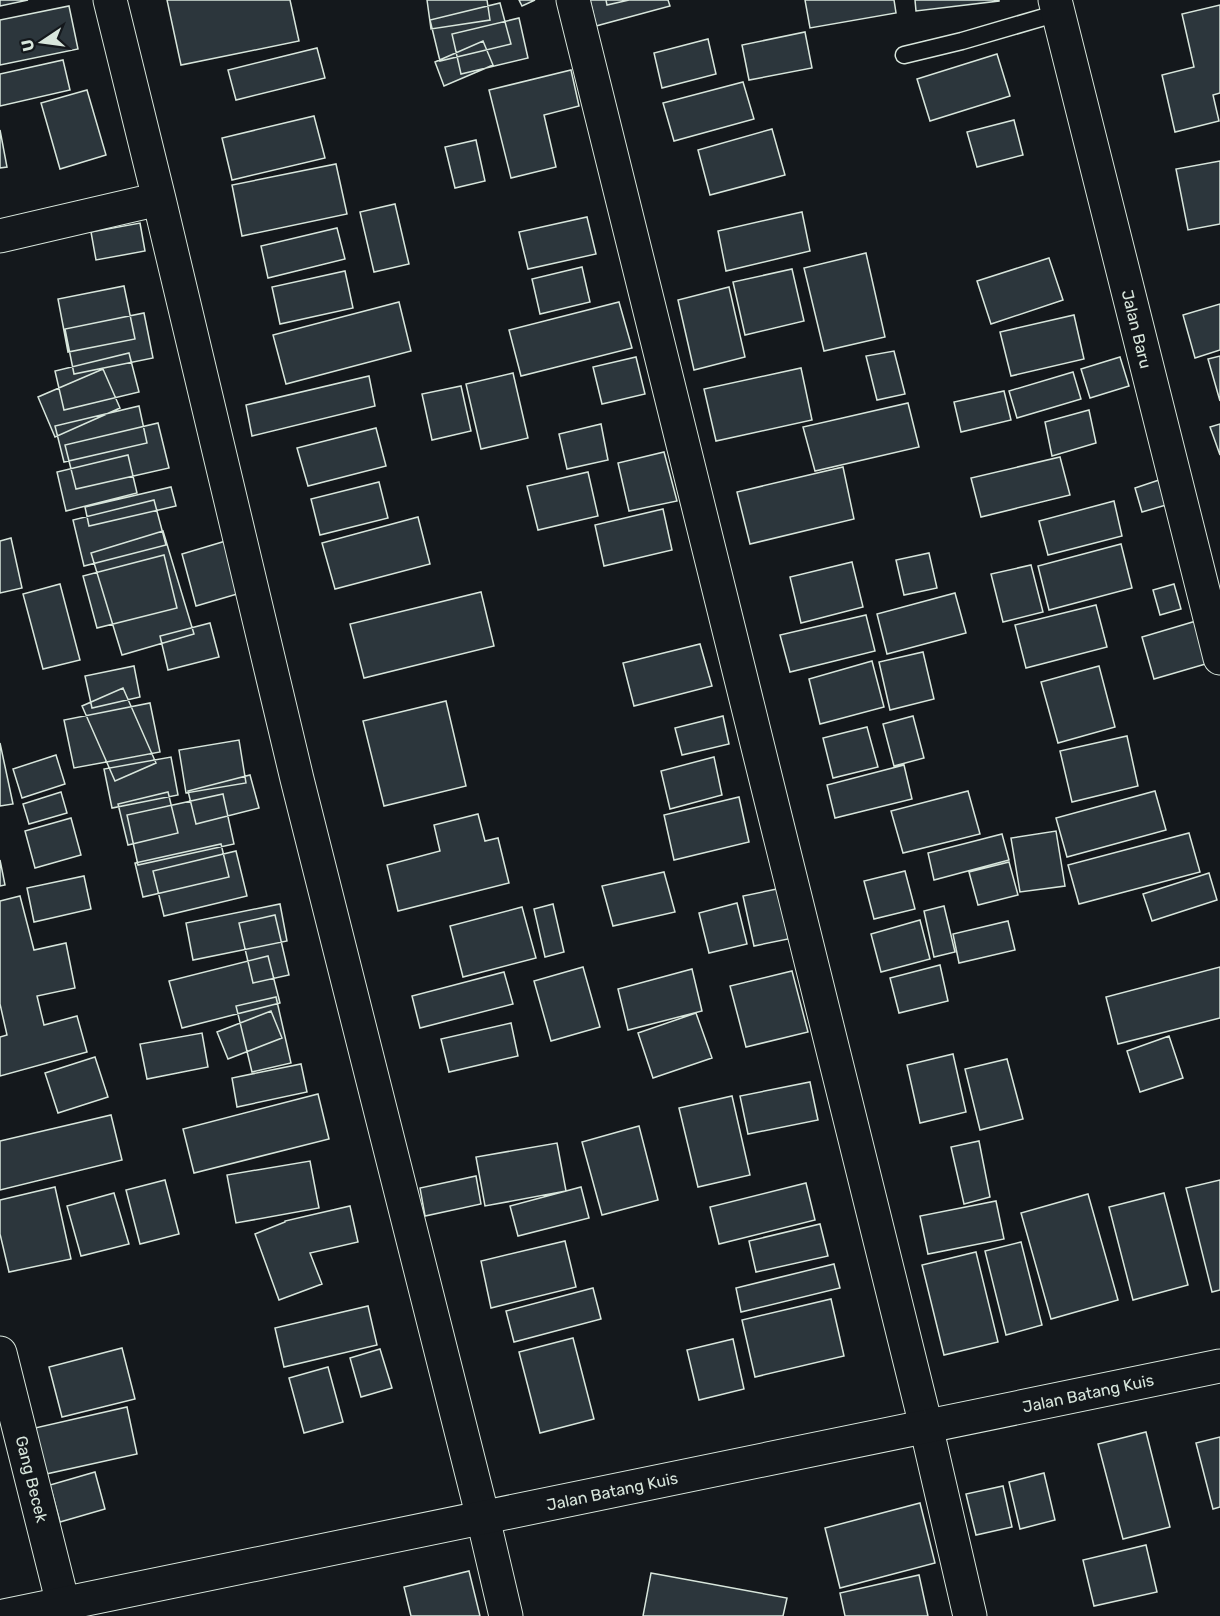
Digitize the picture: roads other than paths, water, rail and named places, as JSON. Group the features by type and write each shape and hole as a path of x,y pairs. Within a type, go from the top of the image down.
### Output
{"street":[{"path":"110,0 294,768 506,1616"},
{"path":"573,0 926,1426 970,1616"},
{"name":"Jalan Baru","path":"1056,6 1220,658"},
{"path":"0,237 159,199"},
{"name":"Gang Becek","path":"0,1353 65,1610"},
{"name":"Jalan Batang Kuis","path":"4,1616 65,1610 483,1518 1220,1366"}],"lane":[{"path":"904,55 962,41 1056,6"}]}
